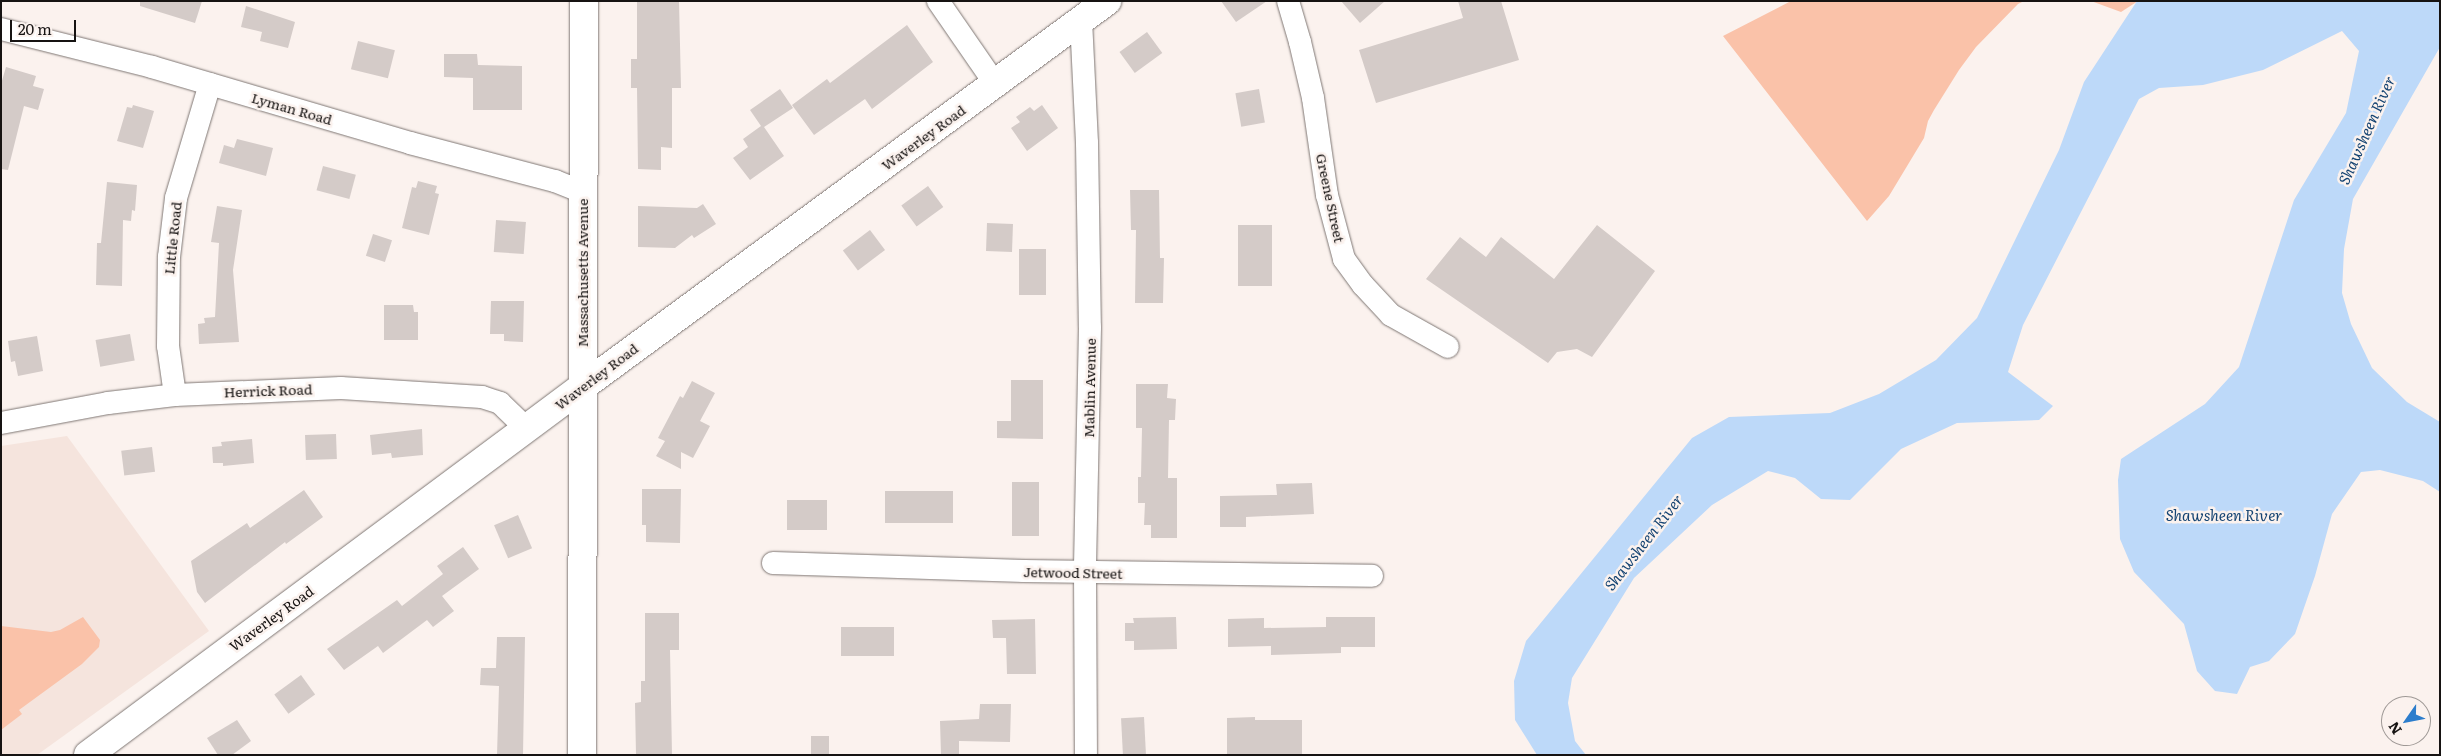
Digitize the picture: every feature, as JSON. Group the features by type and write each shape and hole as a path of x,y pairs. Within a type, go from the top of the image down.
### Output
{"main road":[{"name":"Massachusetts Avenue","path":"582,755 584,1"},
{"name":"Waverley Road","path":"88,755 526,428 741,269 996,85 1107,1"}],"street":[{"path":"938,1 996,85"},
{"name":"Greene Street","path":"1288,1 1313,98 1327,195 1344,259 1363,285 1391,315 1448,347"},
{"name":"Mablin Avenue","path":"1081,20 1087,143 1090,327 1085,572 1086,755"},
{"name":"Lyman Road","path":"1,29 210,84 410,143 555,181 582,192"},
{"name":"Little Road","path":"175,395 168,346 169,257 176,198 210,84"},
{"name":"Herrick Road","path":"1,423 108,404 175,395 346,388 482,397 500,402 526,428"},
{"name":"Jetwood Street","path":"773,563 1085,572 1372,576"}],"shaded area":[{"path":"1791,1 2024,1 2018,4 1976,47 1959,70 1928,121 1924,138 1889,196 1867,221 1723,36"},
{"path":"2091,1 2138,1 2121,12"},
{"path":"67,436 209,631 37,755 1,755 1,446"},
{"path":"83,617 100,640 99,647 82,664 19,710 22,714 1,730 1,626 51,632 60,630"}],"water":[{"name":"Shawsheen River","path":"2137,1 2440,1 2440,47 2353,199 2344,249 2342,293 2351,324 2372,368 2407,402 2440,422 2440,492 2423,481 2380,470 2361,472 2332,514 2315,576 2295,634 2269,661 2250,667 2237,694 2215,691 2197,671 2184,624 2134,572 2120,539 2118,480 2121,459 2205,404 2239,367 2294,200 2346,113 2359,51 2342,31 2263,70 2203,85 2159,88 2139,99 2023,325 2008,372 2053,406 2039,420 1957,423 1901,449 1850,500 1821,499 1795,478 1768,471 1712,505 1634,578 1572,678 1568,703 1575,741 1586,755 1537,755 1515,720 1514,681 1526,641 1692,438 1729,417 1830,413 1879,394 1936,360 1977,318 2059,150 2084,82"}],"building":[{"path":"140,1 202,1 195,23 140,6"},
{"path":"637,1 679,1 681,88 672,88 672,148 661,147 661,170 638,169 637,88 631,88 631,59 637,59"},
{"path":"1221,1 1267,1 1236,22"},
{"path":"1341,1 1385,1 1360,23"},
{"path":"1458,1 1501,1 1519,60 1376,103 1359,50 1463,18"},
{"path":"246,6 295,22 288,48 260,41 262,32 241,27"},
{"path":"907,25 933,62 872,109 865,99 814,135 792,105 827,79 830,83"},
{"path":"1147,32 1162,53 1135,73 1119,52"},
{"path":"358,41 395,50 388,78 351,69"},
{"path":"444,54 477,54 478,65 522,66 522,110 473,110 473,78 444,77"},
{"path":"6,67 36,76 33,86 44,89 38,110 24,106 8,170 1,169 1,84"},
{"path":"780,89 793,108 764,127 784,156 750,180 733,158 748,147 743,139 761,126 750,110"},
{"path":"1259,89 1265,122 1241,127 1235,93"},
{"path":"133,105 154,111 143,148 117,141 127,107 132,108"},
{"path":"1042,105 1058,128 1027,151 1011,128 1020,122 1016,117 1030,107 1034,111"},
{"path":"237,139 273,148 266,176 219,163 224,145 234,148"},
{"path":"323,166 356,175 349,199 317,190"},
{"path":"418,181 437,186 435,193 439,194 429,235 402,228 412,187 416,188"},
{"path":"107,182 137,185 135,211 132,210 131,221 123,220 122,286 96,285 97,243 101,243"},
{"path":"928,186 943,207 917,226 901,205"},
{"path":"1130,190 1159,190 1160,258 1164,258 1163,303 1135,303 1136,230 1131,230"},
{"path":"703,204 716,224 694,238 692,235 675,248 638,247 638,206 697,208"},
{"path":"217,206 242,210 233,270 239,342 199,344 198,324 205,323 204,318 215,317 219,243 211,242"},
{"path":"496,220 526,222 524,254 494,252"},
{"path":"987,223 1013,224 1012,252 986,251"},
{"path":"1238,225 1272,225 1272,286 1238,286"},
{"path":"1597,225 1655,271 1592,357 1577,349 1557,352 1548,363 1426,279 1460,237 1486,257 1501,237 1554,279"},
{"path":"870,230 885,250 858,270 843,250"},
{"path":"373,234 392,240 385,262 366,256"},
{"path":"1019,249 1046,249 1046,295 1019,295"},
{"path":"491,301 524,301 523,342 504,341 504,334 490,334"},
{"path":"384,305 413,305 414,312 418,312 418,340 384,340"},
{"path":"130,334 135,361 100,367 96,340"},
{"path":"37,336 43,371 18,376 15,361 11,362 8,341"},
{"path":"1011,380 1043,380 1043,439 997,438 997,421 1011,421"},
{"path":"692,381 715,393 700,421 710,426 693,458 681,452 681,469 656,456 665,441 658,438 680,396 683,398"},
{"path":"1136,384 1168,384 1167,398 1176,399 1175,420 1169,420 1168,478 1177,478 1177,538 1151,538 1151,525 1144,525 1145,503 1138,503 1138,477 1141,477 1142,428 1136,428"},
{"path":"422,429 423,455 392,458 391,453 372,455 370,435"},
{"path":"336,434 337,459 306,460 305,435"},
{"path":"252,439 254,463 223,466 223,463 213,463 212,447 222,446 221,442"},
{"path":"152,447 155,472 124,476 121,451"},
{"path":"1012,482 1039,482 1039,536 1012,536"},
{"path":"1312,483 1314,514 1246,517 1246,527 1220,527 1220,496 1277,495 1276,484"},
{"path":"642,489 681,489 680,543 646,542 646,525 642,525"},
{"path":"304,490 323,517 286,544 285,542 205,603 197,592 191,561 247,523 250,528"},
{"path":"885,491 953,491 953,523 885,523"},
{"path":"787,500 827,500 827,530 787,530"},
{"path":"518,515 532,548 508,558 494,525"},
{"path":"463,547 479,569 442,596 454,611 433,627 427,620 383,653 378,646 344,670 327,649 397,600 402,606 443,574 437,566"},
{"path":"645,613 679,613 679,650 670,650 672,755 636,755 635,703 641,702 641,681 645,681"},
{"path":"1176,617 1177,649 1134,650 1134,641 1125,641 1125,623 1134,623 1133,618"},
{"path":"1326,617 1375,617 1375,647 1341,647 1341,653 1271,655 1271,646 1228,647 1228,619 1264,618 1264,628 1326,627"},
{"path":"1035,619 1036,674 1007,674 1006,638 993,638 992,620"},
{"path":"841,627 894,627 894,656 841,656"},
{"path":"497,637 525,637 523,755 497,755 499,686 480,685 481,668 496,668"},
{"path":"301,675 315,694 288,714 274,694"},
{"path":"980,704 1011,704 1010,742 959,741 959,755 941,755 940,721 979,719"},
{"path":"1144,717 1146,755 1123,755 1121,718"},
{"path":"1255,717 1255,720 1302,720 1302,755 1227,755 1227,718"},
{"path":"237,720 251,741 232,755 218,755 207,738"},
{"path":"811,736 829,736 829,755 811,755"}]}
